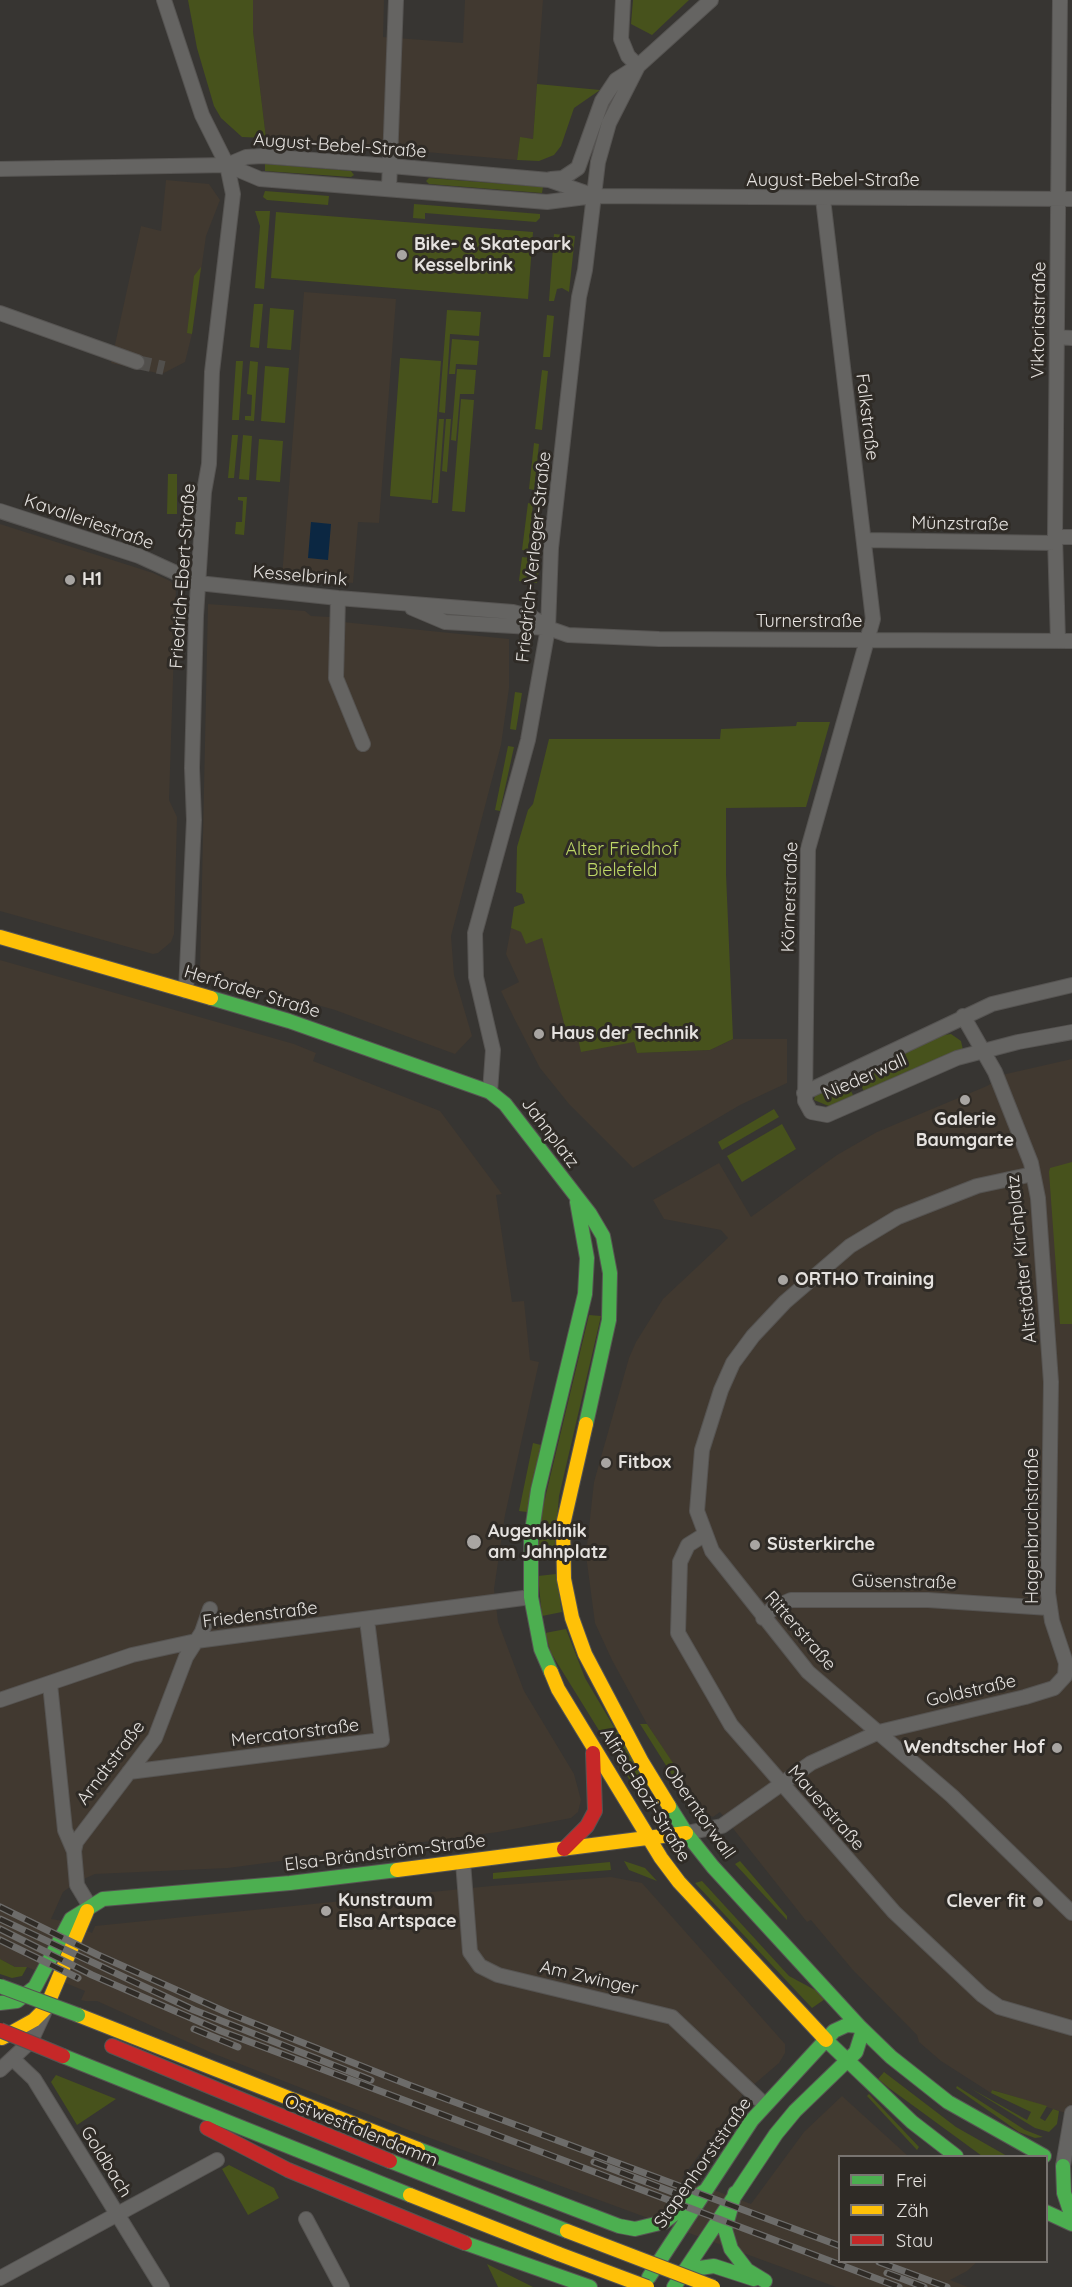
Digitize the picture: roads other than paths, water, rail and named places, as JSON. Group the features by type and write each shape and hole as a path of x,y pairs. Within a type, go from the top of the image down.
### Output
{"main road":[{"name":"Herforder Straße","path":"0,937 312,1029 490,1092"},
{"name":"Jahnplatz","path":"490,1092 506,1104 590,1214 603,1236 610,1273 610,1313 599,1360"},
{"name":"Jahnplatz","path":"572,1353 587,1275 577,1199"},
{"name":"Alfred-Bozi-Straße","path":"572,1353 533,1517 529,1566 531,1597 541,1649 558,1689 647,1838 679,1882 825,2040 912,2122 953,2155"},
{"name":"Oberntorwall","path":"599,1360 562,1525 563,1563 568,1599 591,1668 642,1762 687,1833 713,1867 891,2057 948,2102 1042,2155"},
{"path":"564,1849 587,1826 595,1811 592,1746"},
{"name":"Elsa-Brändström-Straße","path":"89,1905 115,1896 290,1883 687,1833"},
{"path":"0,2003 17,2001 35,1987 62,1934 78,1913 89,1905"},
{"path":"0,2039 34,2020 46,2008 89,1905"},
{"path":"0,1986 590,2216 635,2229 664,2223 703,2192"},
{"path":"0,1998 63,2025"},
{"path":"685,2270 735,2193 795,2110 848,2061 860,2043 859,2025"},
{"name":"Stapenhorststraße","path":"657,2286 658,2262 741,2135 765,2105 825,2040 842,2026 859,2025"},
{"path":"0,2030 559,2254 657,2286 685,2270 714,2266 780,2287"},
{"name":"Ostwestfalendamm","path":"95,2039 282,2118 713,2287"},
{"path":"118,2078 186,2118 288,2170 393,2215 552,2276 590,2287"},
{"name":"Oberntorwall","path":"1048,2158 1068,2168"},
{"path":"1048,2175 1068,2168 1064,2193 1072,2217"},
{"path":"735,2193 725,2229 730,2249 747,2270 765,2281"},
{"path":"1048,2212 1072,2224"},
{"path":"635,2229 649,2244 658,2262 657,2286"},
{"path":"552,2276 569,2287"}],"street":[{"name":"Friedrich-Ebert-Straße","path":"165,0 202,115 227,165 232,184 232,203 212,372 209,464 198,583 192,768 193,832 186,991"},
{"path":"389,189 396,0"},
{"path":"623,0 621,39 628,56 638,66"},
{"path":"549,180 563,178 578,168 593,122 610,88 623,73 638,66 711,0"},
{"name":"Viktoriastraße","path":"1064,5 1066,199 1057,337 1055,540 1065,641"},
{"name":"Friedrich-Verleger-Straße","path":"490,1092 493,1050 476,977 475,933 478,915 528,740 548,628 552,538 579,297 602,142 638,66"},
{"name":"August-Bebel-Straße","path":"0,169 227,165 246,158 262,156 549,180 594,196"},
{"name":"August-Bebel-Straße","path":"227,165 260,178 547,202 594,196 1066,199"},
{"name":"Falkstraße","path":"823,199 865,540 873,619 870,640"},
{"path":"0,313 137,362"},
{"path":"1057,337 1072,338"},
{"name":"Kavalleriestraße","path":"0,511 139,556 198,583"},
{"name":"Münzstraße","path":"865,540 1055,540 1072,537"},
{"name":"Kesselbrink","path":"198,583 338,598 513,612 532,617 548,628"},
{"path":"338,598 336,678 363,744"},
{"name":"Turnerstraße","path":"548,628 568,635 603,637 1065,641"},
{"name":"Körnerstraße","path":"805,1099 808,849 870,640"},
{"name":"Niederwall","path":"1072,985 1006,999 963,1016 805,1099 811,1112 827,1115 934,1066 984,1050 1072,1032"},
{"path":"963,1016 984,1050"},
{"name":"Altstädter Kirchplatz","path":"984,1050 1033,1174 1039,1205 1048,1324 1052,1437"},
{"name":"Ritterstraße","path":"1033,1174 977,1186 906,1213 850,1246 773,1314 733,1363 714,1408 705,1438 699,1474 697,1511 704,1535 733,1581 813,1677 952,1796 1067,1908"},
{"name":"Hagenbruchstraße","path":"1052,1437 1049,1608 1068,1678"},
{"name":"Mauerstraße","path":"704,1535 688,1545 680,1562 678,1633 731,1725 894,1912 982,1995 999,2007 1072,2028"},
{"name":"Friedenstraße","path":"0,1700 139,1653 196,1641 531,1597"},
{"name":"Güsenstraße","path":"763,1618 781,1603 791,1600 928,1600 1049,1608"},
{"name":"Arndtstraße","path":"74,1851 82,1833 145,1754 162,1724 186,1657 210,1609"},
{"name":"Mercatorstraße","path":"129,1772 382,1740 367,1620"},
{"name":"Goldstraße","path":"687,1833 722,1827 811,1763 879,1732 1025,1697 1054,1688 1068,1678"},
{"path":"50,1684 65,1830 74,1851 77,1885 89,1905"},
{"name":"Am Zwinger","path":"463,1862 470,1952 480,1966 498,1975 672,2017 765,2105"},
{"path":"0,2070 14,2060 31,2042 46,2008"},
{"name":"Goldbach","path":"14,2060 34,2079 162,2287"},
{"path":"1068,2168 1072,2113"},
{"path":"0,2278 217,2160"},
{"path":"306,2218 342,2287"}],"water":[{"path":"311,522 331,524 328,560 308,558"}],"tunnel":[{"path":"137,362 164,368"}],"railway":[{"path":"0,1907 98,1955 228,2013 409,2085 838,2245"},
{"path":"0,1919 194,2010 371,2080"},
{"path":"0,1929 92,1975 221,2031 899,2287"},
{"path":"0,1940 78,1978"},
{"path":"194,2029 238,2047"},
{"path":"594,2162 680,2195"},
{"path":"882,2263 947,2287"},
{"path":"887,2273 924,2287"}],"place":[{"name":"Bike- & Skatepark Kesselbrink","path":"402,255"},
{"name":"H1","path":"70,580"},
{"name":"Haus der Technik","path":"539,1034"},
{"name":"Galerie Baumgarte","path":"965,1100"},
{"name":"ORTHO Training","path":"783,1280"},
{"name":"Fitbox","path":"606,1463"},
{"name":"Augenklinik am Jahnplatz","path":"474,1542"},
{"name":"Süsterkirche","path":"755,1545"},
{"name":"Wendtscher Hof","path":"1057,1748"},
{"name":"Clever fit","path":"1038,1902"},
{"name":"Kunstraum Elsa Artspace","path":"326,1911"}],"park label":[{"name":"Alter Friedhof Bielefeld","path":"622,860"}]}
